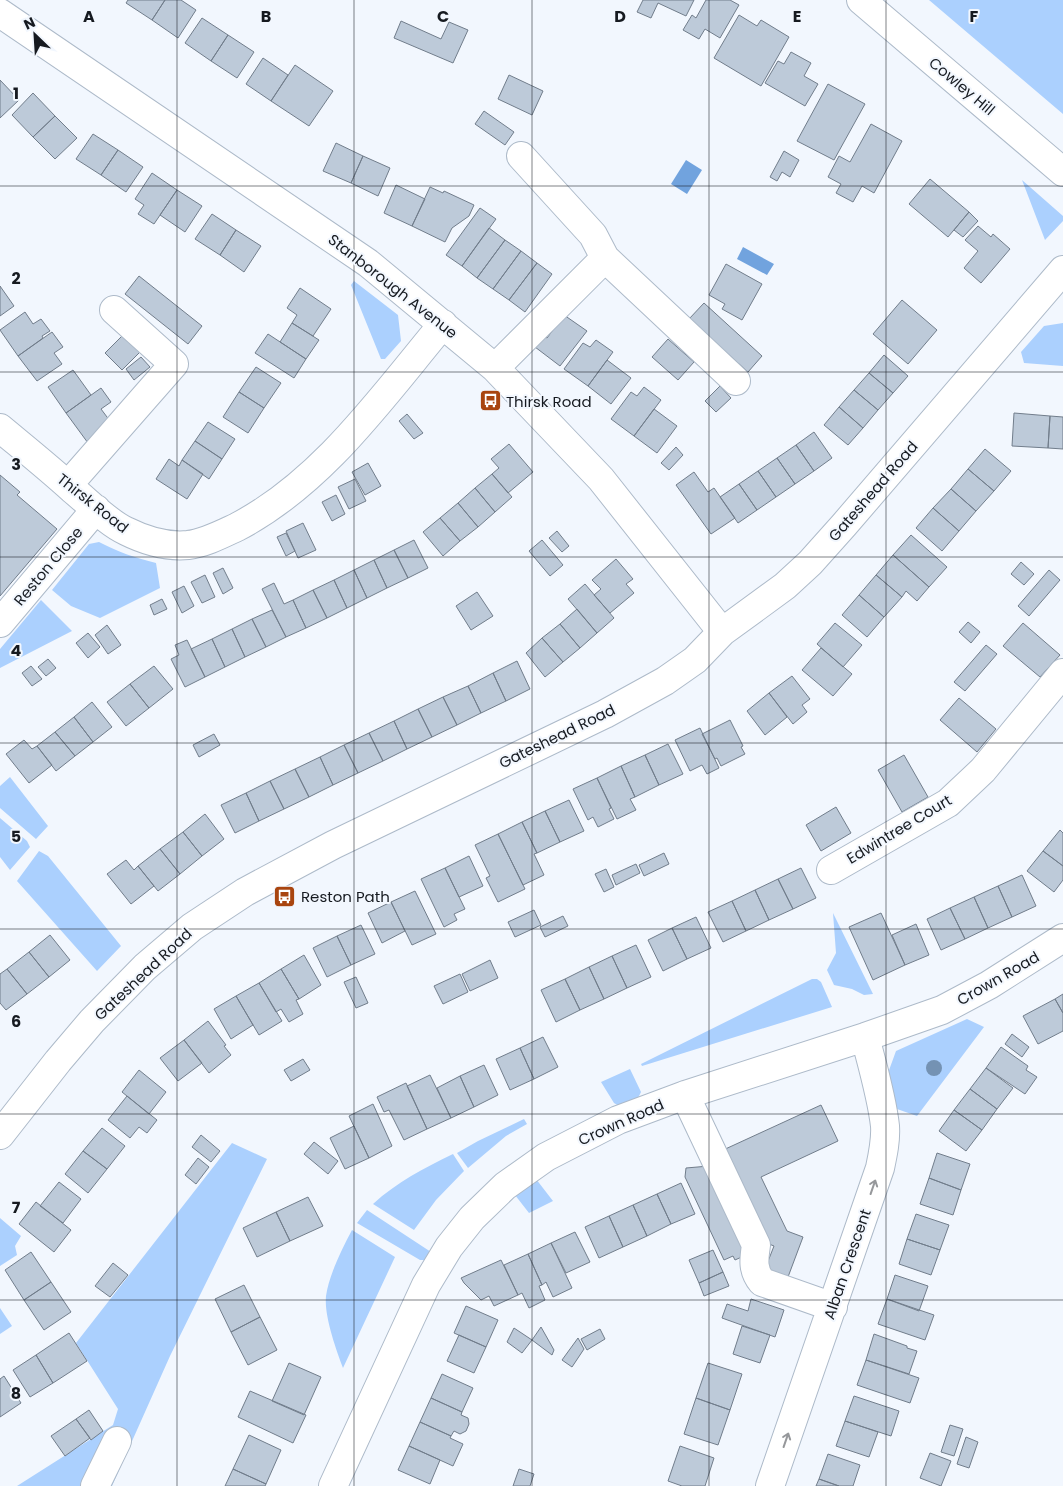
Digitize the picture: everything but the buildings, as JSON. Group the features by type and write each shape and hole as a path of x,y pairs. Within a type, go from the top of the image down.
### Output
{"street":[{"name":"Cowley Hill","path":"861,0 1063,172"},
{"name":"Stanborough Avenue","path":"0,13 368,262 495,368 601,479 722,632"},
{"path":"520,156 593,235 605,258 736,381"},
{"path":"495,368 605,258"},
{"name":"Gateshead Road","path":"0,1135 92,1021 145,967 192,927 245,892 333,845 605,714 654,687 696,660 722,632 785,586 810,563 1060,280"},
{"path":"68,485 174,364 114,310"},
{"name":"Thirsk Road","path":"0,428 96,510 124,530 154,542 188,545 220,535 257,516 324,462 356,429 443,324"},
{"name":"Reston Close","path":"0,622 96,510"},
{"name":"Edwintree Court","path":"831,870 948,803 983,770 1063,673"},
{"name":"Crown Road","path":"333,1486 426,1285 449,1248 472,1218 506,1186 546,1157 618,1120 685,1095 942,1010 989,985 1063,938"},
{"name":"Alban Crescent","path":"770,1486 880,1168 884,1147 884,1126 865,1037"},
{"path":"685,1095 756,1245 755,1274 762,1282 833,1307"},
{"path":"95,1486 117,1441"}],"shaded area":[{"path":"929,0 1063,0 1063,114"},
{"path":"686,160 702,170 687,194 671,184"},
{"path":"1022,180 1063,216 1063,221 1045,240"},
{"path":"743,247 774,264 767,275 737,259"},
{"path":"354,281 398,315 401,341 385,359 381,359 351,285"},
{"path":"1063,323 1063,366 1024,363 1021,352 1044,326"},
{"path":"99,542 113,549 156,563 160,588 100,618 71,606 52,590 89,544"},
{"path":"41,600 72,631 0,668 0,649"},
{"path":"10,777 48,826 36,839 0,808 0,786"},
{"path":"0,818 27,841 30,847 10,870 0,857"},
{"path":"39,851 48,856 121,946 97,971 17,881"},
{"path":"833,913 873,994 864,995 852,989 834,985 827,970 836,953"},
{"path":"812,979 817,979 821,982 832,1007 642,1066 641,1064"},
{"path":"967,1019 984,1027 917,1116 897,1109 888,1073 896,1051"},
{"path":"630,1069 641,1092 638,1098 619,1106 614,1103 601,1082"},
{"path":"524,1119 527,1124 506,1136 468,1168 457,1153 478,1141"},
{"path":"232,1143 267,1159 170,1356 112,1486 17,1486 113,1425 118,1409 76,1343"},
{"path":"453,1154 464,1171 436,1200 414,1230 373,1204 411,1176"},
{"path":"536,1179 553,1201 529,1213 515,1195"},
{"path":"367,1210 431,1252 427,1260 420,1260 357,1223"},
{"path":"0,1218 21,1236 15,1246 17,1255 0,1266"},
{"path":"352,1230 395,1257 343,1368 329,1323 326,1296 333,1271"},
{"path":"0,1308 12,1326 0,1334"}],"place":[{"name":"Thirsk Road","path":"490,401"},
{"name":"Reston Path","path":"285,896"}]}
